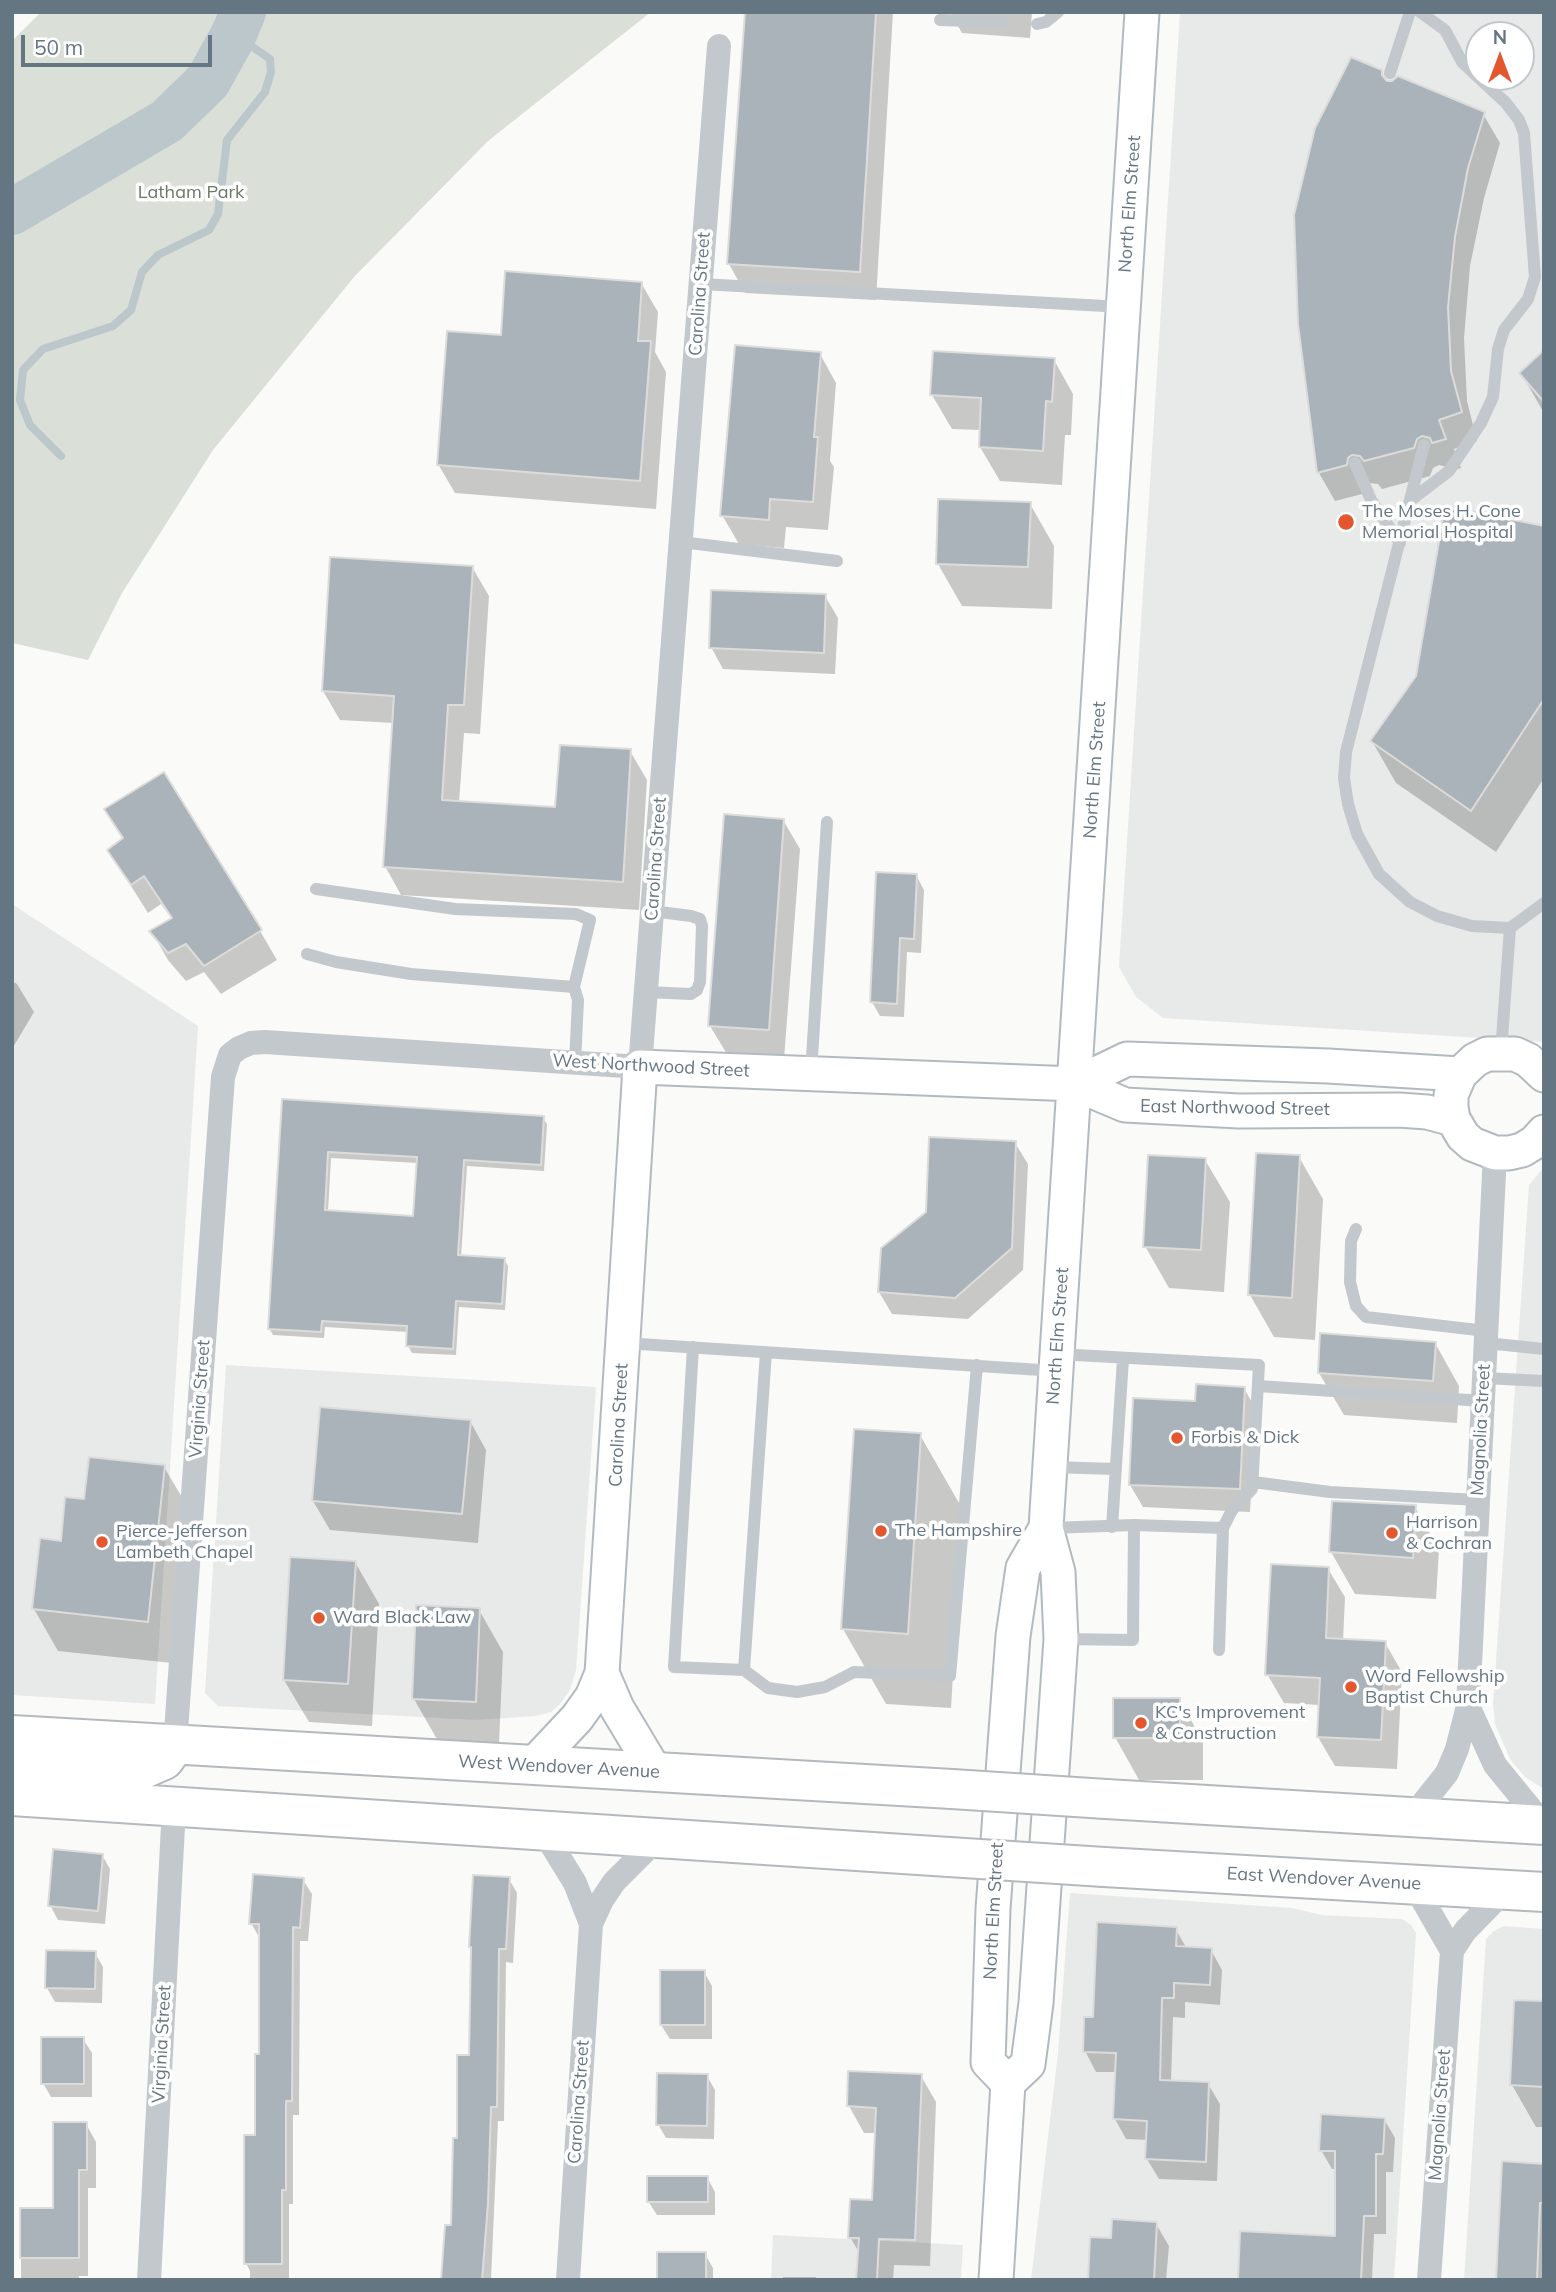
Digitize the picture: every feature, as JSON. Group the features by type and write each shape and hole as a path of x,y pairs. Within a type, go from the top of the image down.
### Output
{"highway":[{"name":"West Wendover Avenue","path":"12,1735 1412,1817"},
{"path":"12,1764 141,1770 164,1760 175,1745"},
{"path":"12,1796 657,1839"},
{"path":"1412,1817 1544,1825"},
{"name":"East Wendover Avenue","path":"657,1839 1544,1892"}],"main road":[{"name":"North Elm Street","path":"1046,1528 1023,1568 1013,1636 993,1909 988,2062 1008,2083 1028,2064 1036,2003 1061,1639 1058,1572 1046,1528 1049,1467 1142,12"},
{"path":"1544,1074 1528,1060 1515,1054 1487,1054 1475,1060 1460,1074 1451,1095 1453,1119 1463,1136 1472,1144 1495,1153 1509,1153 1522,1150 1544,1132"},
{"path":"1075,1084 1127,1059 1460,1074"},
{"name":"West Northwood Street","path":"640,1067 1075,1084"},
{"name":"Carolina Street","path":"532,1766 577,1718 592,1697 602,1672 640,1067"},
{"name":"East Northwood Street","path":"1075,1084 1125,1105 1239,1111 1418,1111 1453,1119"},
{"name":"Carolina Street","path":"602,1672 617,1708 656,1773"},
{"path":"996,2280 1008,2083"}],"street":[{"name":"Carolina Street","path":"640,1067 719,46"},
{"name":"West Northwood Street","path":"230,1055 251,1043 265,1042 640,1067"},
{"name":"Virginia Street","path":"175,1745 223,1077 230,1055"},
{"name":"Magnolia Street","path":"1412,1817 1447,1773 1457,1749 1468,1706 1495,1153"},
{"name":"Magnolia Street","path":"1468,1706 1495,1765 1544,1825"},
{"name":"Virginia Street","path":"149,2280 174,1807"},
{"name":"Carolina Street","path":"543,1831 575,1883 591,1924"},
{"name":"Carolina Street","path":"568,2280 591,1924 601,1900 614,1882 657,1839"},
{"path":"1413,1883 1452,1951 1465,1931 1506,1889"},
{"name":"Magnolia Street","path":"1429,2280 1452,1951"}],"lane":[{"path":"1037,24 1046,22 1058,12"},
{"path":"1390,73 1410,12"},
{"path":"1411,500 1449,471 1480,423 1493,397 1498,349 1504,330 1528,299 1535,276 1524,133 1519,120 1506,103 1462,62 1445,30 1420,12"},
{"path":"940,20 1003,22"},
{"path":"701,284 1124,307"},
{"path":"1424,445 1346,752 1344,778 1357,834 1379,874 1410,902 1437,916 1472,926 1510,928 1544,904"},
{"path":"1355,463 1371,500 1400,543"},
{"path":"681,542 837,561"},
{"path":"811,1074 827,822"},
{"path":"316,889 455,909 576,914 590,920 574,987 578,1000 575,1063"},
{"path":"646,992 691,994 697,990 700,982 700,919 652,911"},
{"path":"1500,1052 1510,928"},
{"path":"307,954 336,962 411,974 574,987"},
{"path":"1356,1229 1351,1241 1350,1282 1356,1306 1366,1317 1544,1349"},
{"path":"624,1343 977,1365 1123,1359 1259,1365 1252,1489 1232,1510 1223,1528 1219,1650"},
{"path":"693,1347 674,1667 744,1670 768,1688 797,1692 825,1686 854,1672 950,1675 977,1365"},
{"path":"744,1670 766,1352"},
{"path":"1112,1527 1123,1359"},
{"path":"1258,1386 1483,1390 1544,1381"},
{"path":"1049,1467 1116,1469"},
{"path":"1253,1482 1330,1492 1478,1500"},
{"path":"1046,1528 1135,1525 1223,1528"},
{"path":"1061,1639 1133,1640 1135,1525"}],"shaded area":[{"name":"The Moses H. Cone Memorial Hospital","path":"1180,12 1544,12 1544,1042 1163,1018 1136,997 1119,967"},
{"path":"12,904 198,1026 155,1704 12,1695"},
{"path":"1544,1167 1544,1789 1525,1777 1510,1759 1495,1724 1493,1704 1529,1185"},
{"path":"226,1365 596,1387 576,1670 570,1690 560,1704 551,1712 535,1716 476,1720 218,1706 205,1693"},
{"path":"1070,1893 1292,1908 1322,1915 1402,1919 1411,1925 1416,1933 1394,2280 1031,2280 1058,2053"},
{"path":"1504,1926 1544,1929 1544,2280 1464,2280 1486,1939"},
{"path":"773,2235 963,2245 961,2280 771,2280"}],"green space":[{"name":"Latham Park","path":"41,12 651,12 488,141 354,277 213,450 122,593 88,660 12,643 12,41"}],"building":[{"path":"745,12 876,12 860,272 727,264"},
{"path":"1351,57 1382,70 1387,81 1398,76 1485,112 1468,168 1455,237 1448,307 1451,371 1462,412 1439,420 1446,439 1432,443 1430,438 1422,436 1417,439 1414,448 1364,461 1360,456 1352,455 1348,458 1347,465 1317,473 1298,324 1294,215 1315,128"},
{"path":"505,271 642,282 638,341 651,341 640,481 437,465 447,331 501,335"},
{"path":"735,345 821,352 814,437 818,437 813,502 770,499 769,520 720,516"},
{"path":"1544,350 1544,402 1519,373"},
{"path":"933,351 1055,358 1052,402 1046,401 1043,451 979,447 981,398 930,395"},
{"path":"938,499 1031,502 1028,567 936,564"},
{"path":"1445,506 1544,526 1544,699 1471,811 1370,741 1416,676"},
{"path":"330,557 473,566 464,705 448,705 442,800 555,807 560,745 631,749 623,882 383,867 394,696 322,691"},
{"path":"711,590 826,594 824,653 709,648"},
{"path":"164,772 262,930 204,966 186,944 168,953 149,931 172,918 144,876 131,885 107,850 123,838 104,809"},
{"path":"724,814 784,819 769,1030 708,1026"},
{"path":"876,872 917,874 914,939 900,938 897,1004 870,1002"},
{"path":"282,1099 544,1116 541,1165 464,1160 458,1255 505,1258 502,1304 456,1301 453,1349 406,1346 407,1326 322,1321 321,1332 268,1329","holes":["328,1152 417,1157 413,1216 325,1210"]},
{"path":"929,1137 1016,1141 1012,1248 955,1298 878,1292 881,1248 926,1212"},
{"path":"1256,1153 1300,1155 1292,1298 1248,1295"},
{"path":"1148,1155 1206,1158 1201,1250 1143,1247"},
{"path":"1320,1333 1436,1342 1433,1381 1318,1373"},
{"path":"1196,1384 1245,1387 1240,1489 1129,1485 1133,1398 1195,1401"},
{"path":"320,1407 471,1420 462,1514 312,1501"},
{"name":"The Hampshire","path":"854,1429 921,1433 908,1634 841,1629"},
{"path":"89,1457 165,1465 148,1622 32,1609 40,1538 61,1541 65,1497 84,1499"},
{"path":"1332,1501 1416,1505 1413,1558 1329,1552"},
{"path":"290,1557 356,1561 348,1684 283,1680"},
{"path":"1271,1564 1329,1567 1326,1638 1386,1641 1381,1740 1317,1737 1320,1678 1265,1675"},
{"path":"416,1605 480,1608 476,1702 412,1699"},
{"path":"1113,1698 1180,1698 1180,1738 1113,1738"},
{"path":"53,1849 103,1854 98,1911 48,1906"},
{"path":"253,1874 304,1878 300,1928 293,1927 292,2101 286,2101 286,2190 282,2190 282,2264 244,2264 244,2135 255,2135 255,2054 259,2054 259,1924 249,1924"},
{"path":"473,1875 510,1877 506,1949 499,1949 497,2107 491,2107 482,2280 441,2280 445,2225 451,2225 453,2138 457,2138 457,2055 469,2055 469,1947"},
{"path":"1097,1922 1177,1927 1176,1946 1212,1948 1210,1985 1174,1983 1174,1998 1162,1998 1160,2080 1209,2082 1206,2162 1145,2159 1147,2121 1113,2119 1116,2053 1083,2052 1084,2017 1093,2017"},
{"path":"46,1950 96,1951 95,1989 45,1988"},
{"path":"660,1970 705,1970 705,2025 660,2025"},
{"path":"1514,2000 1544,2001 1544,2087 1510,2085"},
{"path":"41,2037 84,2037 84,2084 41,2084"},
{"path":"848,2071 922,2074 915,2240 879,2239 877,2280 856,2280 859,2238 848,2238 850,2199 872,2200 876,2108 847,2106"},
{"path":"657,2073 708,2074 707,2126 656,2125"},
{"path":"1321,2114 1385,2118 1383,2154 1376,2154 1376,2216 1364,2216 1361,2280 1238,2280 1240,2231 1335,2236 1335,2151 1319,2151"},
{"path":"53,2122 87,2122 87,2170 79,2170 79,2258 20,2258 20,2208 53,2208"},
{"path":"1502,2161 1544,2164 1544,2203 1540,2203 1537,2280 1496,2280"},
{"path":"647,2176 708,2176 708,2202 647,2202"},
{"path":"1112,2219 1157,2222 1154,2280 1088,2280 1090,2237 1111,2238"},
{"path":"657,2252 706,2252 706,2280 657,2280"}],"waterway":[{"path":"12,212 167,121 208,81 243,12"},
{"path":"61,456 30,425 20,400 23,370 43,349 113,326 131,310 142,272 158,255 209,230 218,214 227,140 265,92 271,72 270,59 234,34"}],"place":[{"name":"The Moses H. Cone Memorial Hospital","path":"1346,522"},
{"name":"Forbis & Dick","path":"1177,1438"},
{"name":"The Hampshire","path":"881,1531"},
{"name":"Harrison & Cochran","path":"1392,1533"},
{"name":"Pierce-Jefferson Lambeth Chapel","path":"102,1542"},
{"name":"Ward Black Law","path":"319,1618"},
{"name":"Word Fellowship Baptist Church","path":"1351,1687"},
{"name":"KC's Improvement & Construction","path":"1141,1723"}]}
